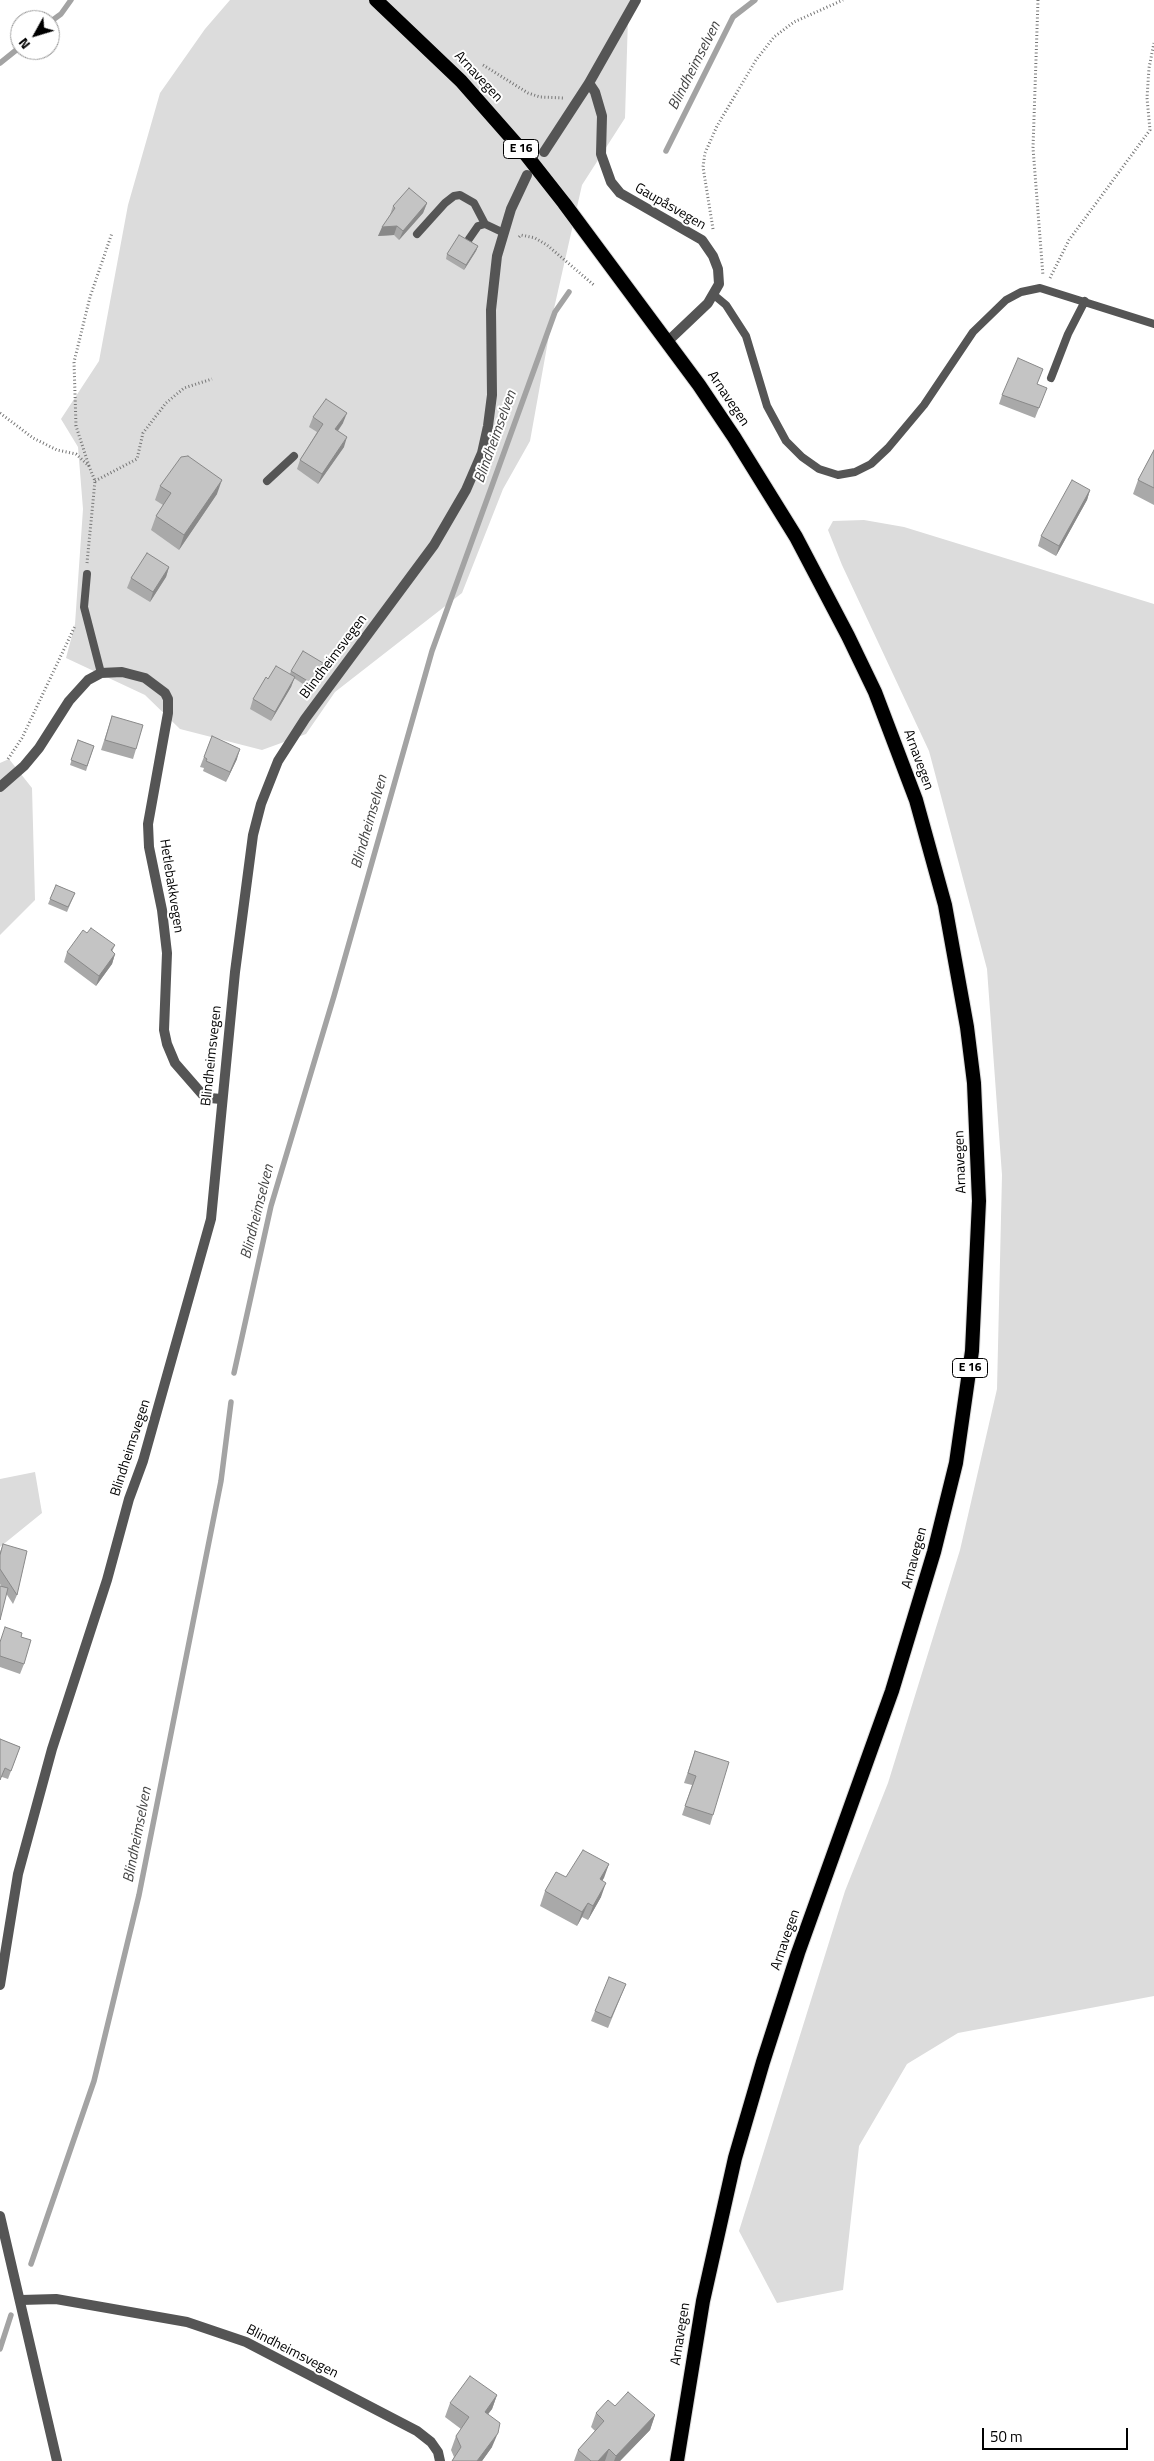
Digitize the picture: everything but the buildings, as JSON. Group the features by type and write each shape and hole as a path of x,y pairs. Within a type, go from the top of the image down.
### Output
{"highway":[{"name":"Arnavegen","path":"376,0 461,82 527,156 668,342 734,436 796,537 848,636 898,750 932,854 955,958 974,1083 979,1201 972,1351 964,1416 944,1512 920,1604 892,1691 798,1953 735,2158 703,2301 677,2461"}],"street":[{"path":"544,152 589,83 636,0"},
{"name":"Gaupåsvegen","path":"589,83 595,92 601,109 601,154 611,182 620,193 702,240 713,256 718,269 719,284 714,295"},
{"name":"Blindheimsvegen","path":"0,1985 18,1874 52,1749 107,1580 129,1499 143,1461 203,1252 216,1186 221,1099 247,876 261,804 278,761 288,744 434,545 466,490 482,453 492,395 491,310 493,279 504,233 519,190 527,175"},
{"path":"668,342 714,295"},
{"name":"Hetlebakkvegen","path":"101,673 122,672 145,678 160,688 168,699 168,713 148,824 149,847 162,910 167,953 164,1030 167,1044 175,1063 202,1094 210,1098 221,1099"},
{"path":"0,786 24,766 40,748 69,701 88,680 101,673"},
{"path":"0,2216 57,2461"},
{"name":"Blindheimsvegen","path":"21,2300 56,2299 187,2322 246,2342 417,2431 431,2442 438,2452 440,2461"}],"lane":[{"path":"417,234 445,203 454,196 460,195 474,203 485,224 504,233"},
{"path":"469,239 478,226 485,224"},
{"path":"714,295 726,305 746,336 767,406 786,440 802,457 814,465 838,475 855,472 871,464 888,448 907,427 973,332 1006,300 1021,292 1040,288 1154,324"},
{"path":"1051,378 1068,334 1085,301"},
{"path":"266,481 294,456"},
{"path":"86,574 84,607 101,673"}],"path":[{"path":"702,240 713,231 703,167 705,153 717,126 756,60 774,37 794,22 843,0"},
{"path":"1038,0 1032,148 1045,290"},
{"path":"1045,290 1069,240 1150,130 1147,98 1149,68 1154,43"},
{"path":"483,65 528,93 560,98 581,95"},
{"path":"86,574 95,482 76,426 74,362 90,297 112,233"},
{"path":"504,233 514,239 521,235 547,245 595,286"},
{"path":"95,482 137,459 143,433 166,403 184,388 212,379"},
{"path":"0,413 33,438 57,450 76,454 89,466"},
{"path":"6,761 22,738 84,607"}],"shaded area":[{"path":"230,0 638,0 628,17 625,118 582,185 553,313 530,441 503,489 462,593 335,692 306,734 262,750 180,729 145,695 66,658 75,624 83,509 78,447 61,419 99,361 128,205 160,93 205,29"},
{"path":"864,520 904,527 1154,604 1154,1996 958,2033 907,2064 859,2146 843,2290 777,2303 739,2231 845,1891 888,1783 960,1550 997,1389 1002,1175 987,969 929,751 842,565 828,530 833,521"},
{"path":"9,759 32,788 35,900 0,935 0,763"},
{"path":"35,1472 42,1513 0,1547 0,1479"}],"waterway":[{"path":"60,15 71,0"},
{"name":"Blindheimselven","path":"666,151 733,17 755,0"},
{"path":"0,63 10,55"},
{"name":"Blindheimselven","path":"234,1373 271,1206 334,996 432,651 555,312 569,292"},
{"name":"Blindheimselven","path":"31,2264 94,2081 139,1895 221,1481 231,1402"},
{"name":"Blindheimselven","path":"0,2349 11,2315"}]}
